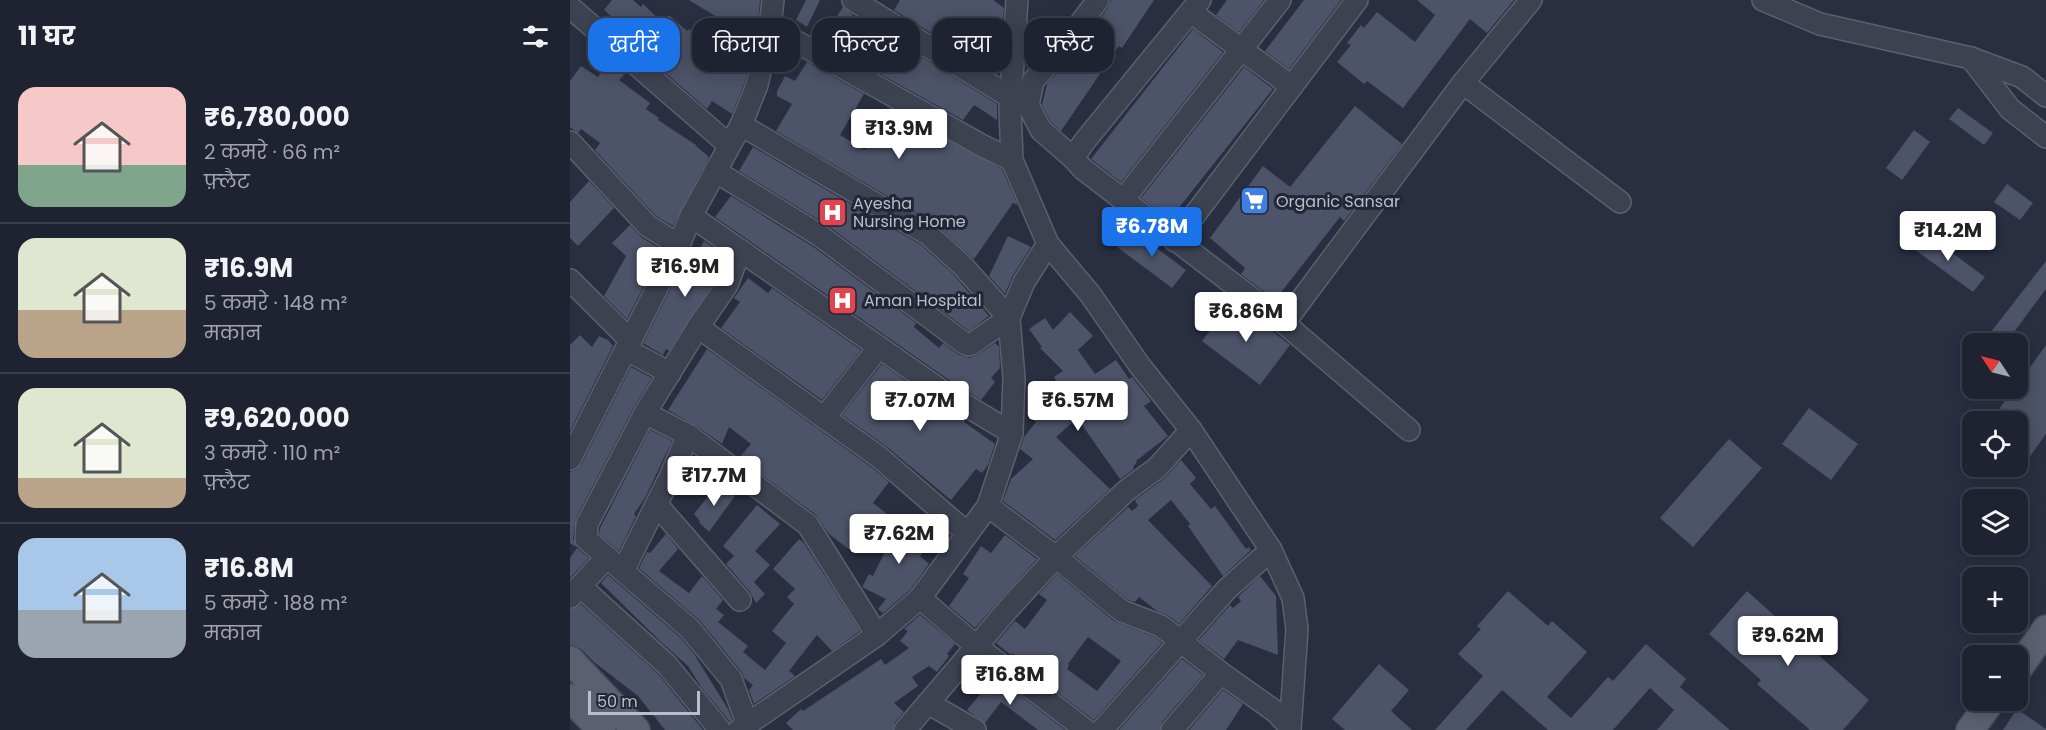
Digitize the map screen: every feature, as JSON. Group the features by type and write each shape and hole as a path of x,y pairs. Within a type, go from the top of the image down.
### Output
{"main road":[{"path":"2030,661 2046,629"},
{"path":"570,660 636,730"},
{"path":"570,698 602,730"},
{"path":"1970,730 1984,711"}],"street":[{"path":"583,0 570,8 729,145"},
{"path":"771,18 772,0"},
{"path":"853,0 1010,97"},
{"path":"1017,0 1010,97 1012,160 1048,244 1089,294 1140,366 1191,430 1271,550 1293,598 1297,628 1290,728"},
{"path":"1098,0 1054,58 1033,81 1028,105 1041,130 1083,169 1284,323 1408,430"},
{"path":"1123,200 1280,0"},
{"path":"1175,241 1357,0"},
{"path":"1284,323 1463,83 1531,0"},
{"path":"1763,0 1821,24 1971,58 2022,77 2046,96"},
{"path":"1073,158 1195,6 1242,50 1291,86"},
{"path":"800,44 1012,160"},
{"path":"1971,58 2010,109 2046,137"},
{"path":"572,450 629,346 680,245 691,216 741,125 760,72"},
{"path":"1463,83 1620,202"},
{"path":"741,125 929,235 962,266 1009,318"},
{"path":"570,142 648,226 680,245"},
{"path":"715,171 819,235 964,343 973,344 1009,318"},
{"path":"691,216 945,393 1012,433"},
{"path":"740,250 727,285 645,413 587,524 586,539 690,629 731,679 743,727 877,635 920,598 988,506 1012,433 1014,378 1009,318 1024,282 1048,244"},
{"path":"570,280 629,346 670,373"},
{"path":"698,327 879,457 967,533"},
{"path":"824,418 879,347"},
{"path":"645,413 688,435 808,525 877,635"},
{"path":"905,730 1056,557 1127,490 1157,468 1191,430"},
{"path":"688,435 657,505 615,564 575,592 667,664 720,730"},
{"path":"657,505 740,600"},
{"path":"988,506 1122,611 1161,626 1182,641 1221,673 1276,712 1290,728"},
{"path":"1102,730 1227,589 1271,550"},
{"path":"920,598 976,646 1086,730"},
{"path":"1172,730 1221,673"},
{"path":"928,703 975,730"}],"building":[{"path":"612,0 633,0 641,7 643,4 658,18 613,18 604,10"},
{"path":"689,0 760,0 758,18 718,18"},
{"path":"806,0 820,0 807,27 800,23 800,18 797,18"},
{"path":"900,0 993,0 1004,8 1003,18 932,18 932,33 920,26 920,18 907,18 894,10"},
{"path":"1111,0 1154,0 1122,48 1119,46 1114,53 1114,18 1100,18"},
{"path":"1227,0 1264,0 1239,32 1216,15"},
{"path":"1304,0 1341,0 1289,69 1265,51"},
{"path":"1417,0 1514,0 1487,33 1470,19 1403,108 1367,81 1364,84 1337,62 1351,45 1347,43 1361,25 1364,28 1377,12 1415,42 1435,15"},
{"path":"843,7 853,15 850,18 836,18"},
{"path":"680,25 687,31 689,29 692,31 692,72 747,72 732,114 712,101 707,109 665,72 680,72"},
{"path":"1193,29 1223,52 1121,182 1091,159"},
{"path":"920,56 932,63 932,72 946,72 997,104 997,120 974,105 963,120 877,72 920,72"},
{"path":"807,62 812,65 812,72 825,72 864,94 840,135 865,150 890,108 1002,169 1018,205 1013,203 974,259 935,224 776,131 792,104 777,96 777,91 785,76 795,81"},
{"path":"581,66 598,77 601,72 619,72 624,75 619,80 650,103 646,109 709,157 673,226 656,216 595,150 600,143 581,129 578,133 570,127 570,81"},
{"path":"1244,67 1273,89 1170,219 1141,198"},
{"path":"1058,72 1101,72 1061,131 1051,122 1042,105 1047,84"},
{"path":"1355,106 1402,144 1344,221 1340,217 1275,300 1241,274 1245,268 1210,238 1263,166 1290,187"},
{"path":"1958,108 1993,133 1984,145 1949,119"},
{"path":"1914,130 1930,142 1902,180 1886,168"},
{"path":"753,147 921,245 953,274 989,316 969,331 827,225 739,171"},
{"path":"589,181 614,208 578,246 570,238 570,202"},
{"path":"2007,184 2033,203 2020,220 1994,202"},
{"path":"731,196 812,246 916,323 914,327 939,348 943,343 959,355 970,358 995,343 999,347 1000,368 991,378 995,382 981,400 715,217"},
{"path":"630,225 641,237 662,250 627,319 604,296 626,256 612,243"},
{"path":"1131,229 1186,270 1172,288 1117,247"},
{"path":"1922,231 1985,277 1973,292 1910,246"},
{"path":"1008,236 1031,247 1013,275 1005,294 989,276"},
{"path":"704,241 725,255 716,279 669,351 666,349 663,355 643,343 688,255 694,259"},
{"path":"2046,261 2046,289 2013,333 1990,333"},
{"path":"748,278 768,293 772,288 861,350 822,400 721,328 740,302 734,298"},
{"path":"1233,300 1290,345 1260,385 1202,341"},
{"path":"1070,312 1093,336 1078,350 1095,374 1116,360 1129,379 1132,377 1151,401 1144,406 1168,436 1136,461 1134,469 1120,479 1077,418 1056,437 1110,489 1055,540 1003,501 1011,479 1033,459 1020,449 1024,437 1036,422 1027,413 1058,384 1054,377 1063,371 1040,348 1042,347 1029,329 1045,318 1053,330"},
{"path":"580,335 592,347 599,336 608,340 613,346 570,431 570,345"},
{"path":"2046,345 2046,434 2028,459 2028,411 1998,411 2006,399 2028,399 2028,370"},
{"path":"707,349 889,482 873,503 886,513 855,554 829,534 816,515 739,458 751,444 729,427 722,444 668,410"},
{"path":"882,364 938,404 965,420 964,422 995,444 988,465 982,473 976,469 951,500 887,447 842,415"},
{"path":"631,367 652,378 634,407 576,518 573,538 576,547 570,543 570,472 581,465"},
{"path":"1809,408 1858,444 1831,480 1782,444"},
{"path":"650,430 672,441 645,498 634,514 636,516 619,551 599,534 600,528"},
{"path":"1729,439 1762,468 1693,547 1660,518"},
{"path":"700,460 712,469 707,482 692,470"},
{"path":"1181,460 1196,478 1190,484 1211,509 1215,506 1246,549 1249,547 1251,550 1223,576 1188,526 1190,524 1171,500 1148,520 1212,586 1179,624 1139,597 1135,602 1128,600 1075,556 1128,507 1132,511 1138,506 1135,500 1165,478"},
{"path":"718,484 735,496 709,532 694,514"},
{"path":"757,505 780,524 755,551 770,565 754,582 765,594 756,603 750,592 726,564 734,556 723,546"},
{"path":"902,517 932,540 920,556 929,564 911,589 883,613 878,609 886,599 862,587 869,574 873,576"},
{"path":"666,534 678,549 659,571 689,593 702,576 723,600 716,609 724,615 718,622 748,646 743,652 765,670 786,643 772,631 794,604 787,597 795,589 773,569 799,539 804,543 860,631 832,651 817,635 789,671 795,676 754,704 749,690 753,685 744,678 741,671 700,621 639,568 647,552 650,553"},
{"path":"1005,535 1037,559 975,628 949,606 969,578 963,574 981,546 991,553"},
{"path":"577,548 589,558 570,578 570,558"},
{"path":"1057,574 1114,621 1155,637 1162,643 1094,720 1054,690 1056,688 1045,678 996,643 1015,621 1025,629 1047,600 1039,594","holes":["1088,637 1121,661 1097,691 1067,669 1068,664"]},
{"path":"608,575 681,638 694,654 728,709 732,719 730,722 701,687 688,666 601,583"},
{"path":"1260,576 1276,596 1278,655 1238,640 1224,659 1199,640 1230,605 1233,608 1241,601 1238,597"},
{"path":"1508,591 1548,626 1552,621 1587,652 1547,697 1571,718 1608,677 1613,681 1646,644 1686,679 1680,687 1730,730 1657,730 1674,710 1650,688 1613,730 1548,730 1502,690 1466,730 1435,730 1483,676 1458,654 1481,629 1477,626"},
{"path":"1747,591 1869,700 1843,730 1810,730 1757,684 1761,680 1709,634"},
{"path":"581,604 658,674 703,730 665,730 638,696 581,649 570,645 570,609"},
{"path":"920,615 955,644 937,672 929,666 912,677 918,686 894,703 904,712 895,722 893,730 793,730 786,723 801,709 803,711 881,659 885,665 909,648 900,641 908,631 904,629"},
{"path":"1182,659 1203,675 1162,722 1160,730 1119,730"},
{"path":"1379,664 1409,690 1391,711 1412,730 1345,730 1332,719"},
{"path":"995,676 1065,730 1038,730 1001,702 985,723 967,710"},
{"path":"1223,690 1243,704 1226,730 1189,730"},
{"path":"2016,711 2020,711 2046,729 2046,730 2003,730"}],"place":[{"name":"Organic Sansar","path":"1255,201"},
{"name":"Ayesha Nursing Home","path":"832,212"},
{"name":"Aman Hospital","path":"843,300"}]}
